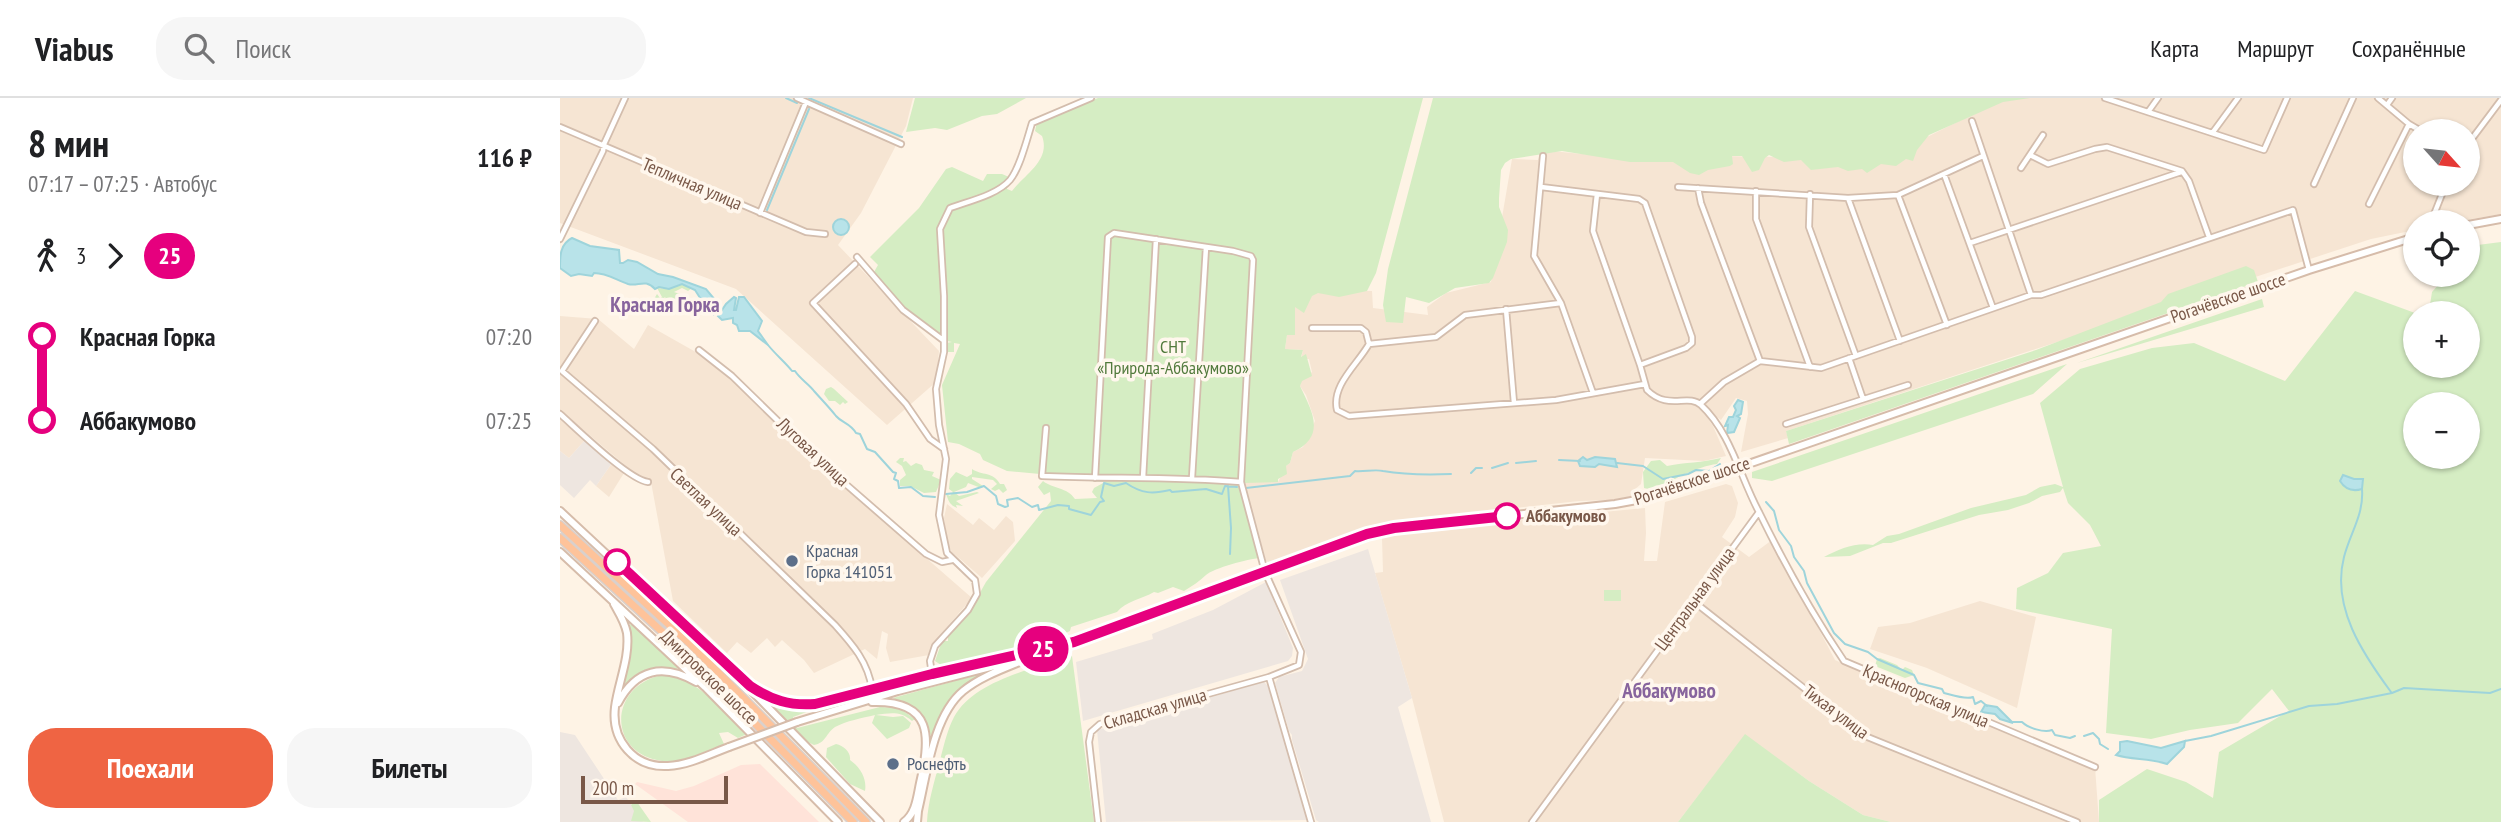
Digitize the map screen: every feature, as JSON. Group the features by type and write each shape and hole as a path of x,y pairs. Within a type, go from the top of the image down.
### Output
{"highway":[{"name":"Дмитровское шоссе","path":"560,525 699,652 866,822"},
{"name":"Дмитровское шоссе","path":"560,538 702,669 853,822"}],"main road":[{"path":"2480,223 2501,219"},
{"name":"Рогачёвское шоссе","path":"735,675 762,694 786,704 815,704 1074,642 1367,534 1394,528 1631,502 1740,467 2309,270 2403,241"},
{"path":"560,511 735,675 880,822"},
{"path":"560,552 705,687 838,822"},
{"path":"609,596 624,622 627,640 615,707 617,735 632,756 643,762 667,766 679,765 797,722 1074,642"},
{"path":"917,822 939,728 949,706 973,684 1036,655"},
{"path":"615,707 633,682 654,671 676,672 705,687"},
{"path":"863,702 881,701 902,705 916,714 927,734 927,755 913,810 904,822"},
{"path":"872,813 887,822"}],"street":[{"path":"560,239 625,98"},
{"path":"797,98 901,144"},
{"path":"932,674 930,661 934,646 968,610 977,594 975,580 947,553 939,515 946,457 936,389 942,369 943,341 944,296 940,229 950,208 985,195 1008,182 1016,172 1032,123 1091,98"},
{"path":"2105,98 2264,150 2287,98"},
{"path":"2148,113 2158,98"},
{"path":"2213,132 2238,98"},
{"path":"2314,184 2353,98"},
{"path":"2378,98 2403,119"},
{"path":"2387,105 2392,98"},
{"path":"2480,128 2501,100"},
{"path":"760,213 806,102"},
{"path":"1972,121 2031,295"},
{"name":"Тепличная улица","path":"560,127 811,234 825,234"},
{"path":"2021,168 2043,135"},
{"path":"2369,204 2403,136"},
{"path":"2030,155 2048,164 2107,147 2182,171 2189,181 2209,237"},
{"path":"1543,156 1534,256 1561,303 1593,393"},
{"path":"1678,187 1848,198 1898,195 1983,156"},
{"path":"1970,243 2182,171"},
{"path":"1944,174 1993,308"},
{"path":"1541,187 1639,199 1645,203 1692,343 1686,348 1640,365"},
{"path":"1698,188 1701,203 1760,361"},
{"path":"1756,191 1756,219 1810,367"},
{"path":"1597,194 1593,231 1645,384 1653,396 1664,401 1700,404 1724,382 1760,361 1821,368 2031,295 2041,295 2293,210 2309,270"},
{"path":"1810,194 1809,228 1856,356"},
{"path":"1898,195 1947,325"},
{"path":"1848,198 1900,341"},
{"path":"1095,478 1108,237 1114,233 1251,256 1253,272 1241,482 1265,572"},
{"path":"1143,478 1156,239"},
{"path":"1192,478 1206,247"},
{"path":"857,257 903,310 943,341"},
{"path":"855,264 813,303 906,404 930,439 944,449"},
{"path":"1561,303 1465,314 1436,337 1369,344 1351,368 1336,396 1337,410 1346,416 1556,400 1645,384"},
{"path":"1506,309 1514,403"},
{"name":"Светлая улица","path":"594,321 562,371 653,449 835,625 865,664 872,689"},
{"path":"1312,328 1361,328 1366,332 1369,344"},
{"name":"Луговая улица","path":"699,350 732,376 818,460 926,554 942,562 952,560"},
{"path":"1849,358 1863,400"},
{"path":"1786,424 1908,385"},
{"name":"Красногорская улица","path":"1700,404 1718,427 1740,467 1759,512 1822,627 1844,660 2095,767"},
{"path":"560,414 626,471 640,481 648,482"},
{"path":"1046,428 1042,476 1192,478 1241,482"},
{"name":"Центральная улица","path":"1532,822 1759,512"},
{"name":"Складская улица","path":"1098,822 1089,742 1094,727 1295,668 1302,657 1283,608 1265,572"},
{"name":"Тихая улица","path":"1693,601 1865,736 2077,822"},
{"path":"1269,677 1311,822"}],"shaded area":[{"path":"560,98 913,98 906,126 861,213 838,245 939,351 936,382 887,425 736,289 560,223"},
{"path":"2005,98 2501,98 2501,214 2480,218 2480,210 2403,210 2403,232 2371,239 1786,431 1788,438 1741,452 1748,414 1747,401 1736,398 1721,420 1714,415 1707,417 1726,456 1704,461 1645,458 1641,484 1633,491 1633,496 1397,521 1362,530 1271,563 1266,561 1244,482 1278,482 1290,463 1293,452 1303,447 1315,421 1300,386 1301,381 1312,372 1309,359 1301,359 1303,350 1285,349 1287,335 1294,335 1295,305 1314,290 1372,291 1373,308 1428,315 1427,307 1446,293 1491,282 1512,159 1538,160 1541,150 1665,162 1717,156 1856,158 1929,136"},
{"path":"560,316 598,319 634,349 648,325 701,355 730,378 815,461 972,598 934,642 929,655 890,662 886,648 888,634 882,631 877,659 865,649 814,673 782,640 775,647 767,638 751,653 737,642 727,653 673,601 651,482 633,472 560,410"},
{"path":"560,417 585,440 569,458 560,451"},
{"path":"585,440 612,463 596,486 590,480 574,498 560,485 560,451 569,458"},
{"path":"612,463 624,473 609,497 596,486"},
{"path":"1726,484 1732,486 1738,503 1735,517 1722,537 1749,557 1772,540 1835,660 2095,767 2099,822 1891,822 1863,815 1809,781 1745,735 1678,822 1444,822 1412,698 1375,573 1383,572 1382,538 1396,533 1478,527 1645,508 1644,561 1657,561 1665,502"},
{"path":"947,504 973,525 979,518 994,530 1006,516 1013,522 1015,541 982,578 952,552 948,545 944,518"},
{"path":"1368,549 1412,698 1398,707 1431,822 1316,820 1275,683 1279,677 1302,671 1308,659 1280,580"},
{"path":"1266,582 1293,648 1288,661 1083,721 1076,662 1153,639 1152,634 1213,610"},
{"path":"1980,601 2036,617 2017,708 1927,668 1870,649 1878,627 1910,623"},
{"path":"1264,682 1268,686 1308,820 1106,822 1097,730"},
{"path":"560,732 575,735 618,800 626,797 643,822 560,822"},
{"path":"760,764 819,822 688,822 635,784 637,782 676,791 741,765"}],"green space":[{"path":"915,98 1026,98 997,114 982,116 947,130 935,128 906,132"},
{"name":"СНТ «Природа-Аббакумово»","path":"1098,98 1423,98 1376,273 1367,291 1339,297 1318,293 1312,296 1304,313 1295,307 1295,335 1287,335 1285,349 1303,350 1301,357 1306,354 1312,376 1302,381 1300,386 1312,414 1313,431 1304,446 1293,452 1290,463 1286,466 1287,474 1278,479 1278,482 1244,483 1260,558 1216,570 1184,591 1173,587 1154,592 1129,603 1117,612 1071,627 1070,631 1055,638 1007,652 941,665 935,661 942,641 948,641 948,634 968,614 986,582 1051,501 1050,492 1044,495 1038,487 1043,481 1068,492 1075,499 1097,498 1092,492 1094,488 1105,482 1040,478 1040,474 1007,471 983,460 980,454 948,442 942,385 960,344 954,343 954,352 946,352 946,343 952,342 947,341 904,307 874,272 878,265 870,257 919,208 946,169 952,167 983,181 987,174 1002,174 1009,177 1007,189 1012,191 1035,166 1043,152 1042,136 1035,131 1037,122"},
{"path":"1433,98 2030,98 2003,102 1929,135 1917,150 1913,161 1906,159 1896,166 1881,164 1867,173 1862,169 1848,171 1838,167 1811,170 1801,160 1784,162 1769,155 1759,170 1752,172 1742,156 1732,156 1733,164 1730,166 1708,170 1699,175 1690,173 1673,162 1630,162 1562,151 1511,159 1501,170 1499,198 1499,207 1508,230 1507,242 1493,278 1489,283 1455,288 1429,303 1406,297 1403,323 1386,322 1383,305 1388,269"},
{"path":"2501,242 2501,822 2099,822 2099,800 2147,769 2186,782 2213,798 2219,752 2289,711 2272,689 2238,723 2151,739 2106,733 2112,629 2016,609 2017,588 2048,573 2063,553 2101,546 2090,525 2068,503 2063,488 2060,492 2042,496 2008,510 1979,515 1891,543 1883,543 1850,556 1824,557 1860,544 1873,545 1887,536 1971,508 2026,495 2040,487 2055,484 2063,487 2040,403 2080,369 2152,348 2194,343 2285,381 2355,291 2403,309 2403,378 2480,378 2480,301 2431,301 2432,292 2436,287 2480,287 2480,245"},
{"path":"2246,266 2254,270 2258,282 1789,444 1786,431 2036,350 2161,302 2168,294"},
{"path":"682,284 692,288 688,291 682,288 674,292 683,295 683,300 675,304 670,301 669,304 665,297 660,302 654,299 657,294 662,297 657,288 669,289"},
{"path":"2262,299 2264,307 2077,363"},
{"path":"2067,364 2033,394 1772,481 1752,478 1752,472"},
{"path":"831,387 848,402 840,405 829,401 824,394 826,389"},
{"path":"904,458 903,462 906,461 911,466 916,463 922,465 924,470 934,472 932,476 941,480 936,492 924,493 910,486 900,486 900,480 906,475 902,466 896,462"},
{"path":"1721,458 1717,464 1692,471 1655,489 1644,488 1643,472 1651,461 1660,460 1667,466"},
{"path":"972,469 991,475 1000,484 1004,484 1007,490 1003,493 999,489 995,491 991,489 997,484 993,480 972,477 983,486 981,488 968,483 966,487 954,492 959,496 979,493 956,501 963,506 956,505 957,508 950,503 946,494 950,496 953,492 949,489 950,479 956,472 967,477 972,474"},
{"path":"1604,590 1621,590 1621,601 1604,601"},
{"path":"632,624 677,666 677,669 645,671 622,686 631,647 629,625"},
{"path":"1072,656 1094,822 927,822 947,734 963,704 1007,677"},
{"path":"1880,658 1902,670 1905,667 1912,670 1914,675 1905,678 1875,666"},
{"path":"980,674 980,677 950,703 932,738 918,714 910,706 893,698"},
{"path":"662,675 675,677 698,688 747,734 738,738 728,732 719,733 724,744 674,761 657,760 641,754 629,744 623,731 621,718 624,704 632,691 645,681"},
{"path":"834,702 793,717 797,728 880,707 899,708 915,719 912,721 903,716 911,723 909,728 887,739 872,723 875,715 854,720 835,727 821,742 814,745 774,707 776,704 806,708","holes":["895,713 903,716 876,715"]},
{"path":"1745,734 1809,781 1863,815 1891,822 1678,822"},
{"path":"836,744 846,750 850,760 860,770 865,791 850,784 826,757 827,748"},
{"path":"635,801 651,822 631,821 634,811 631,805"}],"water":[{"path":"838,219 844,219 849,227 847,233 838,235 833,230 833,224"},
{"path":"572,238 590,246 619,250 620,263 628,260 637,262 658,274 706,289 721,307 715,313 716,309 713,308 709,312 695,290 682,284 669,289 655,289 645,283 628,284 599,273 592,276 571,276 560,268 560,264 563,247"},
{"path":"734,297 734,310 739,297 744,297 762,321 758,331 768,345 750,331 739,331 733,318 722,320 718,316"},
{"path":"1738,400 1743,402 1741,414 1737,416 1740,418 1734,432 1727,433 1728,425 1725,426 1729,417 1733,417 1736,410 1734,406"},
{"path":"1583,457 1587,460 1595,457 1615,459 1617,467 1599,464 1595,467 1580,466 1578,461"},
{"path":"2343,475 2363,479 2362,489 2347,488 2340,481"},
{"path":"1985,705 1997,707 2013,723 2000,719 1995,714 1981,712"},
{"path":"2185,741 2184,747 2167,764 2116,755 2120,751 2120,742 2161,748"}],"waterway":[{"path":"786,98 797,103"},
{"path":"809,98 902,137"},
{"path":"767,210 809,109"},
{"path":"768,345 838,418 860,434 867,449 875,452 896,473 894,479 898,481 899,488 911,487 923,496 935,497"},
{"path":"1559,460 1580,461"},
{"path":"1516,463 1536,461"},
{"path":"1492,468 1508,463"},
{"path":"1617,463 1643,466 1663,479 1696,470 1709,471 1720,464"},
{"path":"1471,473 1476,468 1482,468"},
{"path":"1246,488 1350,476 1355,471 1451,474"},
{"path":"946,494 967,492 984,486 996,496 998,504 1005,507 1008,506 1007,500 1018,498 1032,507 1038,505 1039,510 1058,505 1069,506 1069,509 1091,515 1100,502 1104,501 1101,497 1104,483 1114,486 1126,483 1142,491 1153,492 1206,489 1222,494 1225,486 1237,487"},
{"path":"1228,486 1230,554"},
{"path":"2362,489 2359,516 2344,557 2342,594 2346,612 2360,646 2391,692"},
{"path":"1766,502 1774,511 1779,530 1791,546 1794,557 1804,571 1807,583 1834,633 1845,644 1868,652 1877,659 1914,675 1918,683 1942,689 1944,693 1955,696 1973,697 1975,704 1981,701 1987,706"},
{"path":"2185,741 2211,736 2309,706 2337,704 2404,688 2490,693 2501,689"},
{"path":"2012,722 2022,722 2041,730 2052,730 2055,735 2070,738 2075,736"},
{"path":"2084,736 2093,733 2100,744 2108,749"}],"bus line":[{"name":"25","path":"617,562 735,675 762,694 786,704 800,705 815,704 1074,642 1367,534 1394,528 1507,516"}],"place":[{"name":"Аббакумово","path":"1507,516"},
{"name":"Красная Горка 141051","path":"792,561"},
{"name":"Роснефть","path":"893,764"}],"district":[{"name":"Красная Горка","path":"665,305"},
{"name":"Аббакумово","path":"1669,691"}]}
